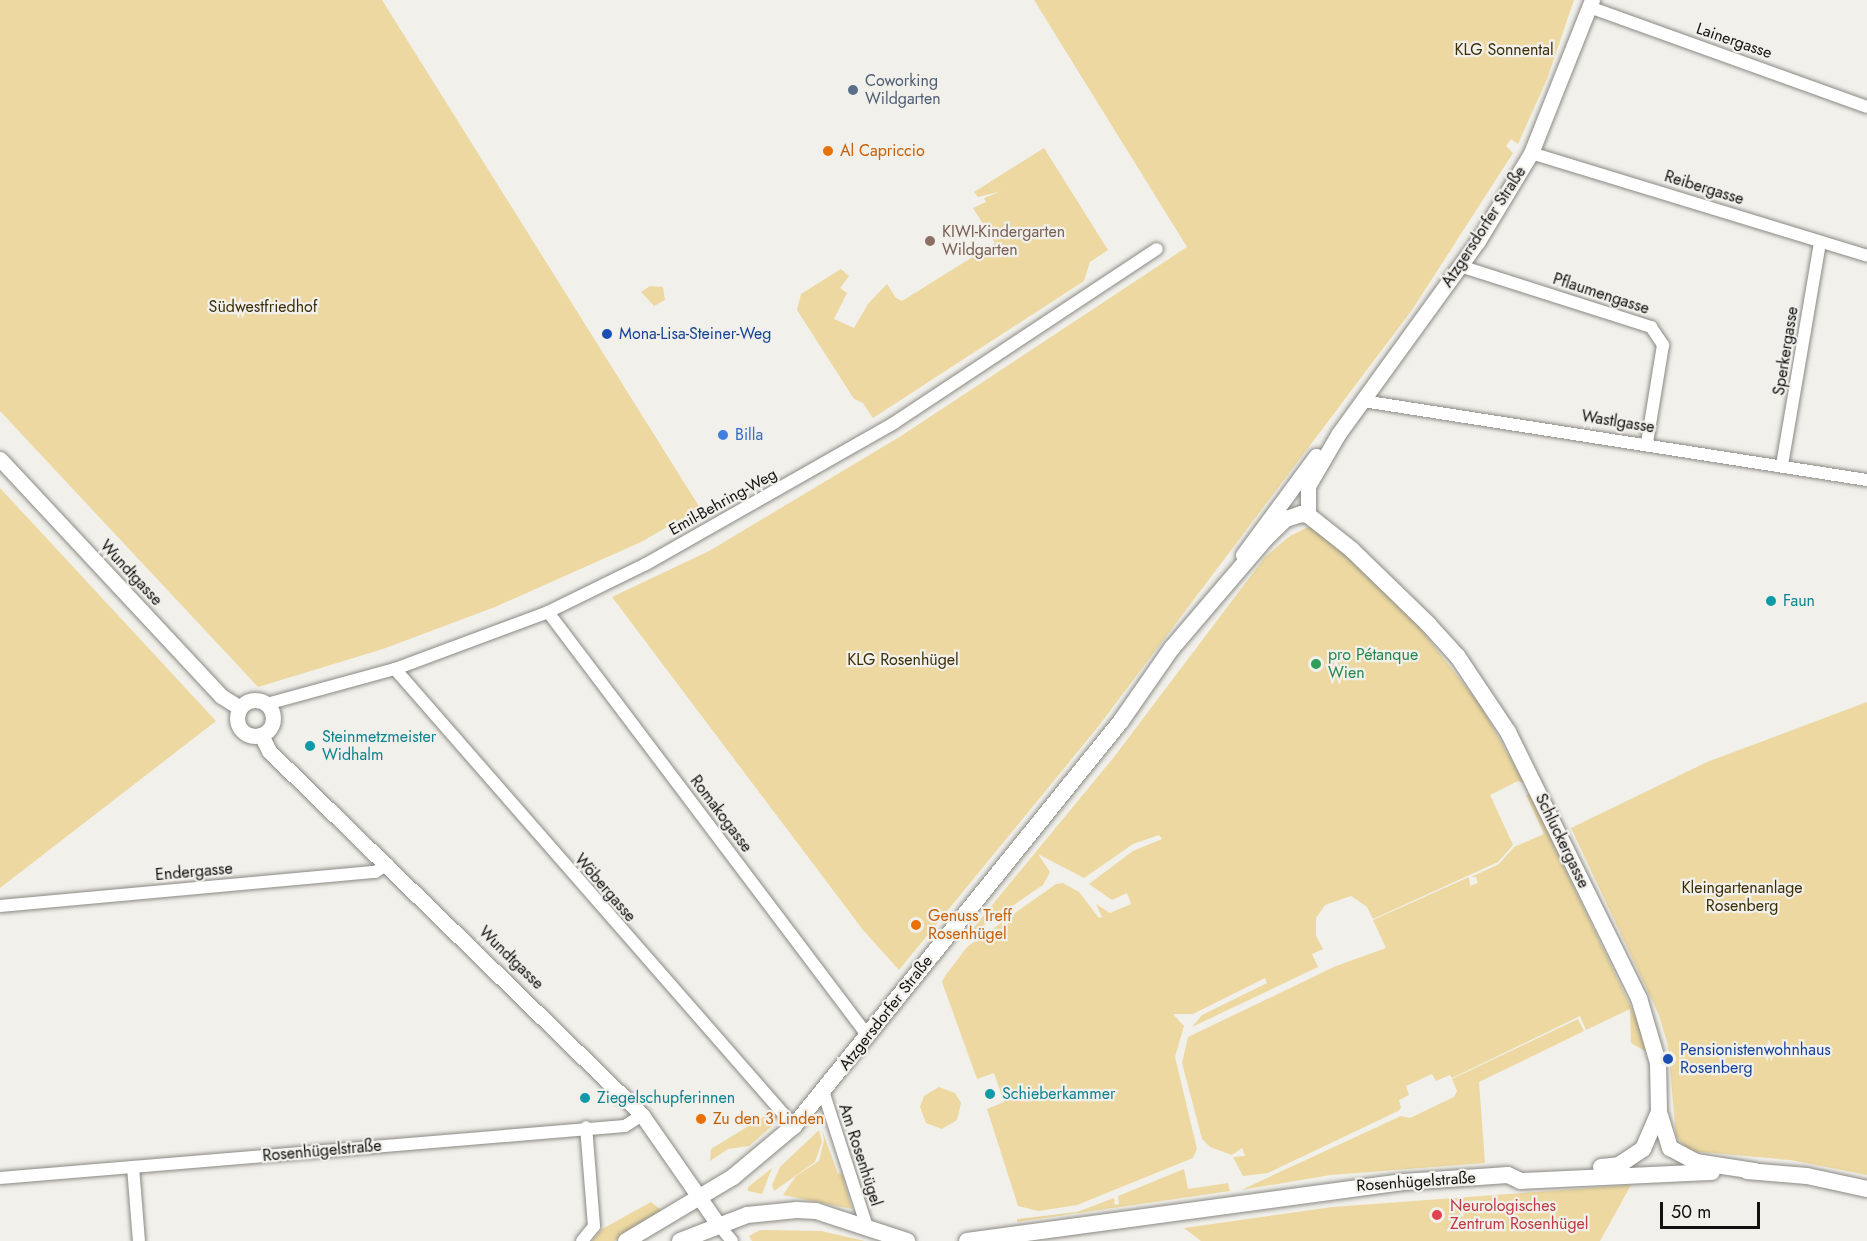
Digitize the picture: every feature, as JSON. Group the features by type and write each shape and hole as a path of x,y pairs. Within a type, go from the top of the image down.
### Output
{"main road":[{"name":"Atzgersdorfer Straße","path":"626,1241 750,1166 795,1126 824,1094 1237,570 1280,523 1294,515 1308,515"},
{"name":"Schluckergasse","path":"1308,515 1359,556 1429,625 1458,657 1508,732 1639,998 1658,1062 1659,1112 1670,1148 1679,1156 1755,1171"},
{"path":"1508,1175 1619,1165 1643,1149 1659,1112"},
{"name":"Rosenhügelstraße","path":"967,1241 1328,1190 1508,1175 1521,1181 1755,1171 1826,1179 1867,1189"},
{"path":"680,1241 717,1223 769,1210 797,1210 816,1211 907,1241"}],"street":[{"name":"Lainergasse","path":"1591,4 1867,107"},
{"name":"Atzgersdorfer Straße","path":"1237,570 1243,554 1292,487 1339,433 1460,266 1531,153 1591,4"},
{"name":"Reibergasse","path":"1531,153 1867,256"},
{"name":"Sperkergasse","path":"1782,465 1820,242"},
{"name":"Emil-Behring-Weg","path":"267,704 395,669 548,612 646,564 884,429 1157,249"},
{"name":"Pflaumengasse","path":"1460,266 1651,327 1663,345 1647,444"},
{"name":"Wastlgasse","path":"1363,401 1867,480"},
{"name":"Atzgersdorfer Straße","path":"1308,515 1308,486 1339,433"},
{"name":"Wundtgasse","path":"0,459 222,696 240,708"},
{"name":"Romakogasse","path":"548,612 868,1036"},
{"name":"Wöbergasse","path":"395,669 759,1090 795,1126"},
{"path":"249,701 267,704 272,721 261,735 248,734 239,726 240,708 249,701"},
{"name":"Wundtgasse","path":"261,735 270,751 642,1114 717,1223"},
{"name":"Endergasse","path":"0,906 375,872 387,864"},
{"name":"Am Rosenhügel","path":"824,1094 867,1227"},
{"name":"Rosenhügelstraße","path":"0,1178 586,1127 625,1126 642,1114"},
{"path":"582,1241 594,1226 586,1127"},
{"path":"133,1167 139,1241"},
{"path":"717,1223 732,1241"}],"green space":[{"name":"Südwestfriedhof","path":"0,0 382,0 700,508 641,542 495,607 383,649 258,687 0,411"},
{"name":"KLG Rosenhügel","path":"1034,0 1574,0 1547,79 1518,144 1511,139 1506,146 1513,153 1412,310 1097,728 899,970 863,930 612,597 709,551 901,436 1187,247"},
{"path":"1044,148 1108,250 1090,262 1084,281 873,418 863,403 854,399 797,310 801,294 841,269 849,276 840,288 847,293 834,319 854,328 868,304 887,284 896,298 902,301 995,243 973,208 986,202 984,198 1002,191 978,197 974,192"},
{"path":"650,286 663,287 665,300 654,306 641,292"},
{"path":"0,488 216,721 0,888"},
{"path":"1314,524 1419,627 1481,706 1524,783 1518,781 1490,795 1513,845 1498,862 1373,919 1367,907 1351,896 1325,905 1316,918 1316,936 1323,949 1312,954 1318,967 1192,1027 1202,1015 1267,983 1265,978 1193,1014 1173,1014 1184,1026 1175,1057 1197,1149 1193,1158 1077,1205 1039,1211 1018,1206 987,1109 1004,1102 994,1073 977,1079 942,982 967,947 1056,884 1063,883 1079,892 1099,918 1102,917 1096,904 1110,913 1131,904 1127,893 1112,900 1089,884 1133,851 1162,839 1159,835 1133,844 1084,878 1038,854 1050,872 1043,885 965,938 1114,757 1265,557 1290,536"},
{"name":"Kleingartenanlage Rosenberg","path":"1867,702 1867,1175 1790,1160 1689,1151 1676,1136 1668,1046 1659,1015 1571,828 1707,762"},
{"path":"1529,794 1631,1007 1647,1045 1645,1051 1631,1043 1630,1009 1586,1030 1580,1016 1452,1078 1450,1075 1436,1081 1432,1074 1406,1086 1409,1095 1399,1100 1401,1108 1398,1111 1268,1173 1243,1176 1233,1157 1245,1156 1242,1148 1232,1155 1210,1147 1202,1139 1182,1063 1188,1037 1336,966 1386,948 1373,920 1469,877 1470,886 1478,883 1476,877 1471,877 1499,864 1514,847 1544,834 1526,795"},
{"path":"1578,1019 1584,1031 1479,1082 1485,1163 1331,1175 1241,1190 1401,1116 1410,1118 1454,1097 1457,1091 1452,1079"},
{"path":"939,1087 955,1093 961,1103 957,1120 942,1129 926,1123 920,1107 924,1096"},
{"path":"773,1111 778,1117 772,1126 749,1146 728,1149 710,1161 711,1149"},
{"path":"819,1130 822,1142 815,1162 774,1191 772,1185 780,1167"},
{"path":"822,1130 838,1174 842,1173 852,1209 783,1195 796,1176 819,1161 824,1140"},
{"path":"772,1168 762,1194 748,1191 748,1187"},
{"path":"1184,1169 1188,1189 1228,1183 1230,1191 1017,1222 1017,1219 1077,1212 1114,1198 1115,1205 1119,1204 1118,1196"},
{"name":"Neurologisches Zentrum Rosenhügel","path":"1631,1185 1600,1241 1201,1241 1184,1228 1332,1207"},
{"path":"651,1202 665,1213 614,1241 592,1241 602,1229"},
{"path":"760,1230 821,1231 865,1241 752,1241 749,1236"}],"place":[{"name":"Coworking Wildgarten","path":"853,90"},
{"name":"Al Capriccio","path":"828,151"},
{"name":"KIWI-Kindergarten Wildgarten","path":"930,241"},
{"name":"Mona-Lisa-Steiner-Weg","path":"607,334"},
{"name":"Billa","path":"723,435"},
{"name":"Faun","path":"1771,601"},
{"name":"pro Pétanque Wien","path":"1316,664"},
{"name":"Steinmetzmeister Widhalm","path":"310,746"},
{"name":"Genuss Treff Rosenhügel","path":"916,925"},
{"name":"Pensionistenwohnhaus Rosenberg","path":"1668,1059"},
{"name":"Schieberkammer","path":"990,1094"},
{"name":"Ziegelschupferinnen","path":"585,1098"},
{"name":"Zu den 3 Linden","path":"701,1119"},
{"name":"Neurologisches Zentrum Rosenhügel","path":"1437,1215"}],"park label":[{"name":"KLG Sonnental","path":"1504,50"}]}
